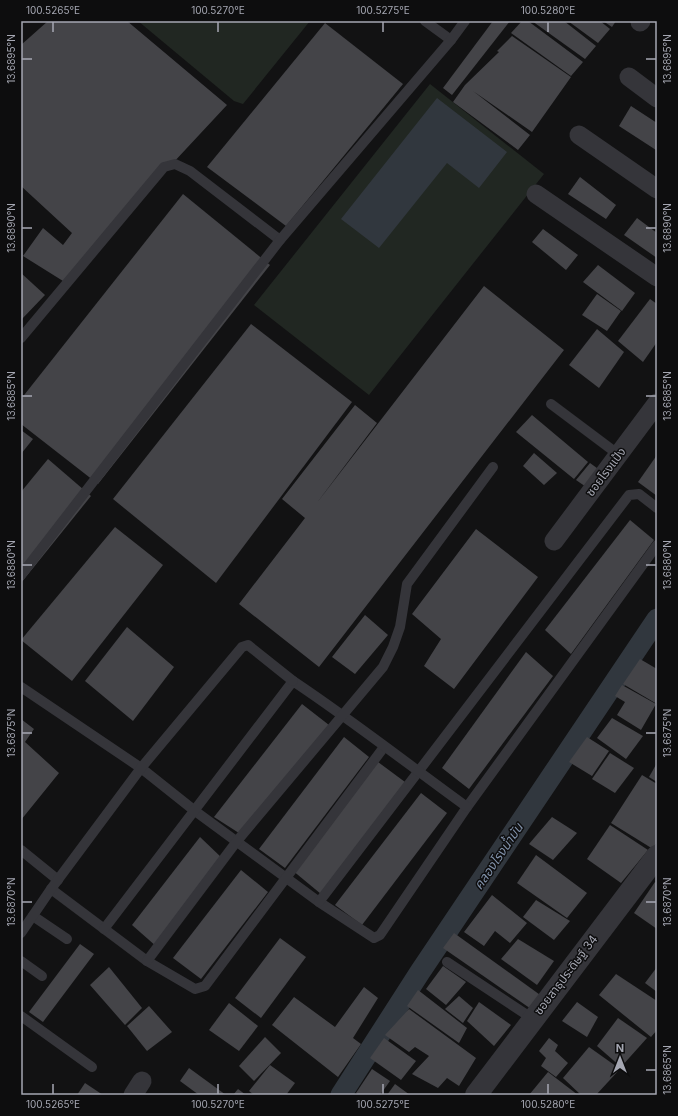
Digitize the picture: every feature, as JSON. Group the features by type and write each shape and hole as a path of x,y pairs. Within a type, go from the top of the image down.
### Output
{"street":[{"path":"629,77 657,98"},
{"path":"579,135 657,189"},
{"path":"536,194 657,277"},
{"name":"ซอยโรงแป้ง","path":"554,541 657,403"},
{"name":"ซอยสาธุประดิษฐ์ 34","path":"476,1095 657,856"}],"lane":[{"path":"425,21 451,40"},
{"path":"21,575 280,240 451,40 465,21"},
{"path":"21,338 164,167 175,164 190,171 280,240"},
{"path":"551,404 619,455"},
{"path":"147,961 237,841 383,667 394,647 400,627 407,584 493,467"},
{"path":"319,902 629,495 639,494 657,508"},
{"path":"21,688 141,768 195,811 286,878 319,902 374,938 377,937 467,807 657,545"},
{"path":"21,933 51,889 141,768 245,645 248,645 293,681 343,714 384,747 467,807"},
{"path":"104,929 293,681"},
{"path":"51,889 147,961 195,989 205,986 384,747"},
{"path":"21,850 58,880"},
{"path":"33,916 67,938"},
{"path":"21,961 42,976"},
{"path":"447,962 533,1019"},
{"path":"21,1016 92,1067"}],"shaded area":[{"path":"138,21 310,21 243,104 234,101"},
{"path":"430,84 544,174 369,395 254,305"},
{"path":"437,98 507,152 479,188 447,163 379,248 341,219"}],"building":[{"path":"48,21 127,21 227,105 63,281 23,256 43,228 63,245 72,233 21,186 21,45"},
{"path":"493,21 510,21 452,95 443,88"},
{"path":"522,21 528,21 583,62 571,76 511,33"},
{"path":"532,21 564,21 596,46 585,59"},
{"path":"568,21 600,21 610,29 598,43"},
{"path":"603,21 616,21 612,27"},
{"path":"325,23 403,84 286,226 207,167"},
{"path":"512,36 571,77 532,132 473,91 530,135 518,150 453,102 465,85 499,52 497,51"},
{"path":"631,106 657,123 656,150 619,126"},
{"path":"580,177 616,205 606,219 568,194"},
{"path":"183,194 270,265 98,484 21,424 21,399"},
{"path":"637,218 657,233 657,258 624,235"},
{"path":"543,229 578,255 566,270 532,242"},
{"path":"598,265 635,293 622,311 583,282"},
{"path":"21,273 45,295 21,320"},
{"path":"484,286 564,350 319,667 239,604 305,518 282,499 355,405 377,423 316,504"},
{"path":"597,294 621,311 607,331 582,315"},
{"path":"650,299 657,304 657,342 643,362 618,341"},
{"path":"251,324 352,402 216,583 113,499"},
{"path":"597,329 624,352 599,388 569,365"},
{"path":"532,415 588,462 574,479 516,432"},
{"path":"21,430 33,439 21,454"},
{"path":"534,453 557,473 544,485 523,466"},
{"path":"657,455 657,496 638,482"},
{"path":"48,459 91,496 21,583 21,492"},
{"path":"590,463 601,471 589,489 576,480"},
{"path":"630,520 654,540 571,654 545,630"},
{"path":"115,527 163,565 72,681 21,640"},
{"path":"476,529 538,577 454,689 424,666 441,639 412,614"},
{"path":"365,615 388,635 355,674 332,657"},
{"path":"127,627 174,667 133,721 85,681"},
{"path":"526,652 553,676 469,789 442,768"},
{"path":"640,659 657,669 657,704 623,684"},
{"path":"622,685 656,704 641,730 617,715 625,702 615,696"},
{"path":"302,704 329,725 242,835 214,817"},
{"path":"612,718 643,736 626,759 597,738"},
{"path":"21,719 34,729 25,742 59,773 21,820"},
{"path":"344,737 369,757 285,868 259,849"},
{"path":"587,737 609,751 592,776 569,762"},
{"path":"610,753 634,768 615,793 592,779"},
{"path":"378,762 405,782 321,894 292,870"},
{"path":"657,763 657,782 649,777"},
{"path":"642,775 657,784 657,842 653,849 611,823"},
{"path":"421,793 447,813 362,925 335,905"},
{"path":"552,817 577,833 553,860 529,844"},
{"path":"610,825 648,850 621,883 587,859"},
{"path":"200,837 223,859 157,947 132,925"},
{"path":"536,855 587,893 567,918 517,883"},
{"path":"241,870 268,892 201,979 173,958"},
{"path":"655,882 657,883 657,929 634,913"},
{"path":"492,895 527,923 510,943 495,931 484,946 464,932"},
{"path":"536,900 570,921 554,940 523,917"},
{"path":"454,933 543,997 534,1011 443,948"},
{"path":"280,938 306,957 261,1018 235,998"},
{"path":"518,939 554,961 537,985 501,959"},
{"path":"80,944 94,954 43,1022 29,1012"},
{"path":"443,966 466,982 446,1005 426,989"},
{"path":"109,967 142,1008 125,1025 90,985"},
{"path":"657,967 657,992 645,983"},
{"path":"616,974 657,1001 657,1030 651,1037 599,995"},
{"path":"364,987 378,998 353,1038 361,1044 338,1077 272,1025 294,997 335,1027"},
{"path":"418,990 467,1028 459,1043 407,1006"},
{"path":"459,996 473,1008 463,1023 445,1009"},
{"path":"479,1002 511,1025 494,1046 467,1021"},
{"path":"577,1002 598,1017 587,1037 562,1021"},
{"path":"229,1003 258,1026 239,1051 209,1030"},
{"path":"149,1006 172,1032 147,1051 127,1026"},
{"path":"409,1009 476,1058 459,1086 447,1078 438,1088 412,1074 429,1056 415,1047 409,1052 385,1035"},
{"path":"618,1018 647,1038 621,1067 597,1046"},
{"path":"265,1037 281,1053 254,1081 239,1066"},
{"path":"384,1038 416,1061 401,1080 370,1058"},
{"path":"549,1038 558,1045 555,1051 568,1063 556,1077 541,1066 546,1058 539,1051"},
{"path":"589,1047 620,1069 596,1095 581,1095 563,1078"},
{"path":"270,1065 295,1083 286,1095 254,1095 249,1091"},
{"path":"189,1068 226,1095 199,1095 180,1081"},
{"path":"372,1069 390,1081 380,1095 359,1095 356,1093"},
{"path":"548,1072 578,1095 529,1095"},
{"path":"85,1083 103,1095 77,1095"},
{"path":"395,1084 410,1095 387,1095"},
{"path":"238,1089 246,1095 233,1095"}],"waterway":[{"name":"คลองโรงน้ำมัน","path":"341,1095 420,972 657,619"}]}
